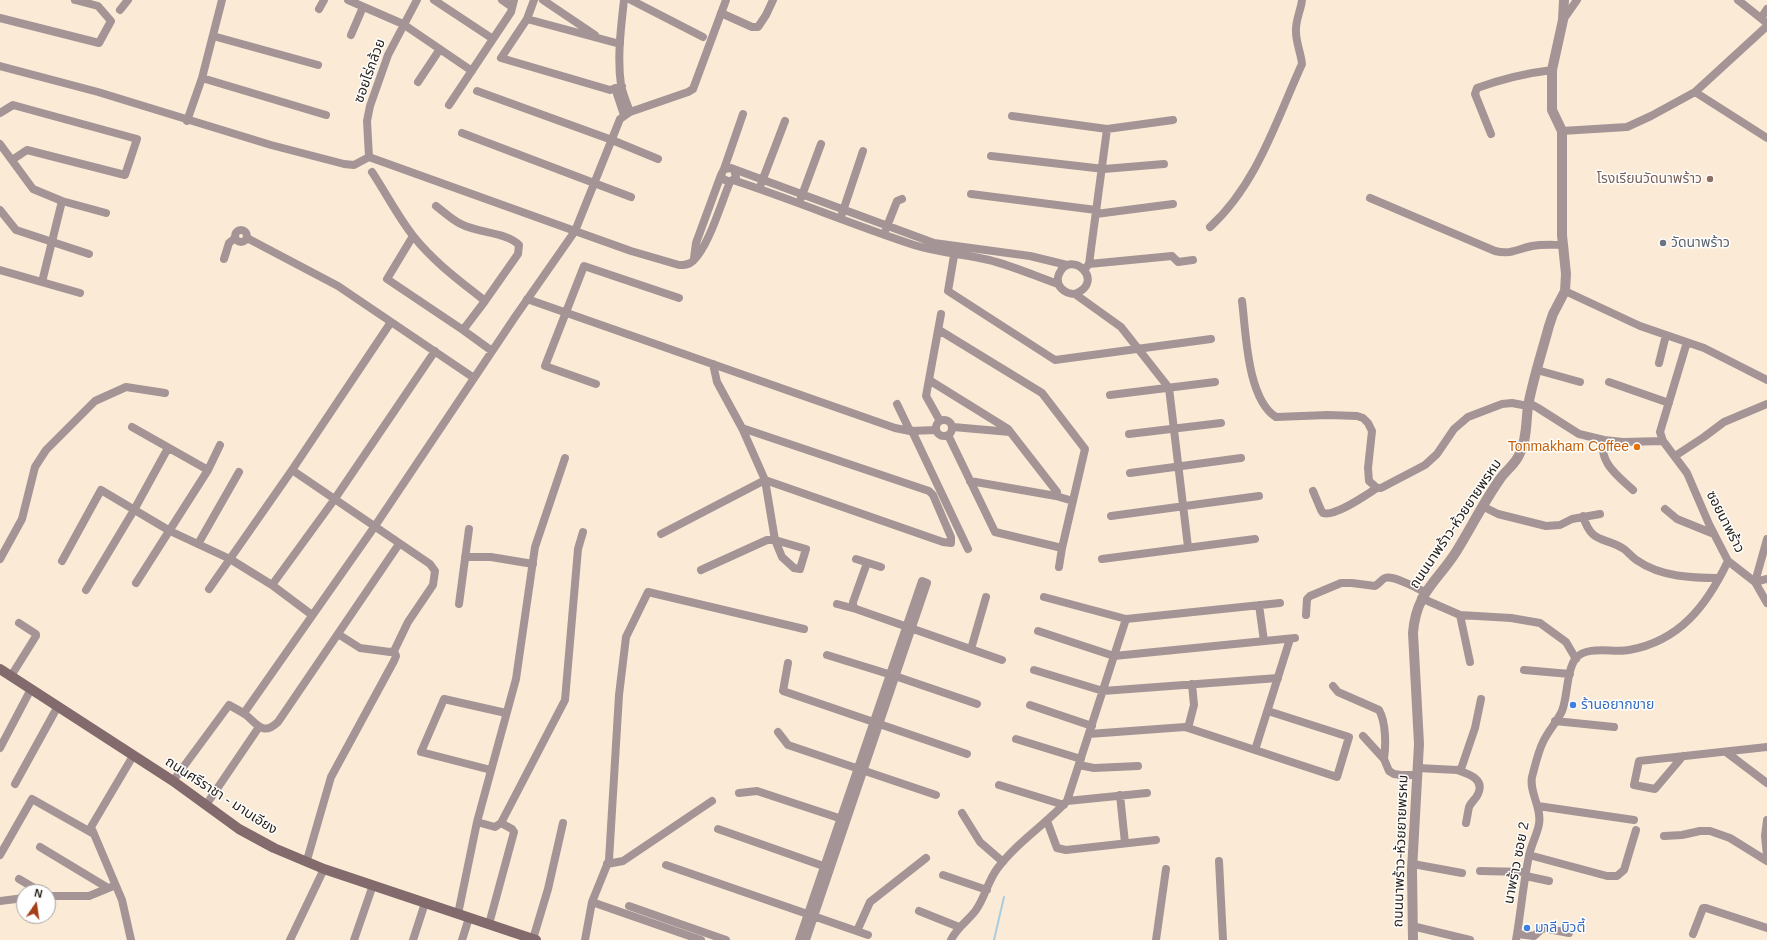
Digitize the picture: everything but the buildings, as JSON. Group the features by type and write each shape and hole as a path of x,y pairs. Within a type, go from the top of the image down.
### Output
{"main road":[{"name":"ถนนศรีราชา - มาบเอียง","path":"0,669 173,781 240,828 274,848 307,860 324,869 535,940"}],"street":[{"path":"0,18 99,43 111,21 98,6 75,0"},
{"path":"120,10 128,0"},
{"path":"188,121 214,36 222,0"},
{"path":"319,9 324,0"},
{"path":"348,0 403,24 472,71"},
{"name":"ซอยไร่กล้วย","path":"369,157 367,121 370,106 388,56 403,24 417,0"},
{"path":"434,0 493,39"},
{"path":"450,105 511,12 513,4 502,0"},
{"path":"534,0 527,19 501,58 610,90 618,87"},
{"path":"543,0 601,39"},
{"path":"624,0 618,87 627,114"},
{"path":"631,0 703,37"},
{"path":"244,713 375,526 492,351 575,231 620,119 627,114 688,92 692,89 726,0"},
{"path":"721,14 752,27 758,27 773,0"},
{"path":"1210,227 1218,220 1249,180 1266,147 1302,64 1296,24 1302,0"},
{"path":"1564,0 1564,20 1552,70 1552,110 1562,131 1628,127 1651,116 1695,92 1767,26"},
{"path":"1564,20 1577,0"},
{"path":"1738,0 1764,20 1767,9"},
{"path":"351,35 363,7"},
{"path":"527,19 620,44"},
{"path":"214,36 318,65"},
{"path":"418,82 440,49"},
{"path":"0,66 98,92 188,121 344,164 354,165 369,157 631,252 679,265 686,265 693,261 704,246 732,181 736,177 734,170"},
{"path":"1491,134 1475,94 1477,88 1532,72 1552,70"},
{"path":"202,78 326,116"},
{"path":"477,91 612,140 658,159"},
{"path":"1695,92 1767,138"},
{"path":"0,113 13,105 137,139 125,175 27,150 12,160"},
{"path":"693,261 696,243 743,114"},
{"path":"1012,116 1107,129 1173,120"},
{"path":"760,188 785,121"},
{"path":"1107,129 1096,212 1086,267 1088,279 1087,286 1082,292 1068,294 1062,290 1058,284 1058,277 1061,270 1066,266 1074,264 1086,267 1172,256 1178,262 1193,260"},
{"name":"ถนนนาพร้าว-ห้วยยายพรหม","path":"1413,940 1413,864 1419,744 1413,633 1414,621 1423,595 1455,553 1482,506 1501,478 1515,462 1524,444 1529,405 1537,370 1551,319 1565,291 1566,274 1563,245 1562,131"},
{"path":"462,133 631,197"},
{"path":"0,144 33,189 62,201 106,213"},
{"path":"801,198 821,144"},
{"path":"840,218 863,151"},
{"path":"991,156 1102,169 1164,164"},
{"path":"723,172 731,168 763,180 840,218 915,245 954,255 989,260 1017,268 1058,284"},
{"path":"372,172 413,236 428,253 454,277 485,301"},
{"path":"723,172 726,181 732,181 843,209 934,243 1030,256 1066,266"},
{"path":"971,194 1096,212 1172,204"},
{"path":"1370,198 1495,251 1506,254 1531,246 1547,244 1563,245"},
{"path":"884,234 897,201 902,199"},
{"path":"42,282 62,201"},
{"path":"436,206 461,225 516,241 519,245 518,254 463,330"},
{"path":"0,210 16,230 89,254"},
{"path":"224,260 228,247 235,238 236,232 241,230 246,232 247,238 338,286 474,378"},
{"path":"413,236 387,279 492,351"},
{"path":"956,245 948,291 1055,360 1211,339"},
{"path":"596,384 545,366 567,313 584,266 679,298"},
{"path":"0,270 80,293"},
{"path":"1565,291 1640,326 1704,348 1767,380"},
{"path":"1075,294 1121,327 1169,388 1188,547"},
{"path":"528,299 894,428 911,431 936,430 941,435 948,436"},
{"path":"1242,301 1251,372 1261,399 1268,409 1276,417 1328,415 1357,416 1362,418 1368,423 1372,431 1368,468 1369,481 1377,488"},
{"path":"940,314 926,396 940,421"},
{"path":"209,589 292,470 391,322"},
{"path":"938,330 1042,393 1085,449 1059,567"},
{"path":"1659,363 1666,335"},
{"path":"1313,491 1323,513 1330,514 1347,506 1377,488 1381,488 1425,465 1437,454 1454,429 1468,417 1502,404 1512,403 1529,405 1538,408 1579,434 1604,440 1662,441 1660,432 1686,342"},
{"path":"272,586 334,500 435,351"},
{"path":"701,570 767,540 775,540 765,480 742,428 717,382 712,364"},
{"path":"1537,370 1580,382"},
{"path":"929,380 1010,432 1057,492 1056,496"},
{"path":"1110,395 1214,382"},
{"path":"1609,382 1669,403"},
{"path":"0,559 22,519 35,467 46,450 95,401 126,388 164,393"},
{"path":"898,404 968,549"},
{"path":"1675,456 1724,422 1767,404"},
{"path":"936,430 937,423 940,421 950,421 953,427 948,436"},
{"path":"1129,434 1221,423"},
{"path":"132,427 208,470"},
{"path":"953,427 1010,432"},
{"path":"661,534 765,480 951,544 952,537 933,495 929,491 742,428"},
{"path":"948,436 995,532 1062,548"},
{"path":"1604,440 1603,457 1613,470 1633,490"},
{"name":"ซอยนาพร้าว","path":"1662,441 1687,473 1714,534 1728,561 1755,582"},
{"path":"136,583 208,470 220,446"},
{"path":"86,590 134,510 168,448"},
{"path":"458,914 477,822 516,679 535,547 565,458"},
{"path":"1130,473 1241,458"},
{"path":"292,470 430,564 435,571 433,585 408,622 394,650 396,656 394,661 330,777 307,860"},
{"path":"198,544 239,472"},
{"path":"970,481 1056,496 1073,501"},
{"path":"62,561 101,490 170,531 230,559 272,586 312,615"},
{"path":"1111,516 1259,496"},
{"path":"1482,506 1498,514 1546,526 1560,525 1572,519 1600,514"},
{"path":"1665,509 1677,519 1714,534"},
{"path":"1583,516 1588,530 1593,535 1624,549 1639,562 1662,572 1702,578 1719,578"},
{"path":"459,604 468,529"},
{"path":"477,822 495,827 501,823 565,700 578,549 583,532"},
{"path":"1767,539 1755,582 1767,603"},
{"path":"1102,559 1188,547 1255,540"},
{"path":"173,781 229,705 244,713 259,727 266,729 272,728 278,722 399,544"},
{"path":"465,557 491,557 533,564"},
{"path":"856,559 881,567"},
{"path":"1306,615 1307,599 1310,596 1341,583 1375,586 1384,578 1388,578 1403,582 1423,595 1460,615 1512,618 1540,623 1566,642 1576,659 1580,655 1594,651 1628,650 1658,641 1670,635 1691,619 1719,578 1728,561"},
{"path":"856,609 853,606 867,563"},
{"path":"1755,582 1767,579"},
{"path":"806,940 811,915 892,675 927,583 922,581 909,628"},
{"path":"585,940 592,902 607,864 619,695 626,638 648,592 804,629"},
{"path":"1044,596 1126,619 1280,603"},
{"path":"971,649 986,597"},
{"path":"837,604 856,609 1002,660"},
{"path":"1260,605 1264,641"},
{"path":"1460,615 1470,662"},
{"path":"951,940 959,927 971,917 980,904 996,870 1018,845 1066,803 1126,619"},
{"path":"11,676 36,636 36,634 19,623"},
{"path":"1038,631 1114,656 1293,639 1278,678 1255,750"},
{"path":"338,634 360,648 390,652 394,650"},
{"path":"827,655 977,704"},
{"name":"นาพร้าว ซอย 2","path":"1516,937 1529,855 1540,823 1532,779 1543,742 1562,711 1570,674 1576,659"},
{"path":"788,663 783,691 967,754"},
{"path":"1034,670 1103,691 1278,678"},
{"path":"1524,670 1570,674"},
{"path":"1188,728 1194,705 1192,684"},
{"path":"1332,686 1338,692 1379,710 1382,715 1385,750 1384,759"},
{"path":"0,748 32,689"},
{"path":"491,770 422,752 444,699 506,713"},
{"path":"1457,770 1463,766 1482,699"},
{"path":"1030,705 1090,730 1188,728 1337,777 1349,737 1268,711"},
{"path":"15,784 58,706"},
{"path":"1555,721 1614,727"},
{"path":"206,805 259,727"},
{"path":"778,732 788,745 936,795"},
{"path":"1363,736 1384,759 1389,771 1394,774 1417,771 1457,770 1476,778 1479,781 1480,786 1478,793 1470,807 1466,823"},
{"path":"1016,738 1094,768 1138,766"},
{"path":"1683,756 1655,789 1634,785 1639,760 1767,747"},
{"path":"1726,752 1767,784"},
{"path":"131,940 122,900 112,887 91,827 133,756"},
{"path":"999,784 1066,803 1147,792"},
{"path":"739,793 758,791 844,819"},
{"path":"1120,795 1125,843"},
{"path":"0,855 32,799 94,834"},
{"path":"607,864 623,861 712,801"},
{"path":"1538,806 1634,820"},
{"path":"962,813 980,842 1003,862"},
{"path":"1767,820 1765,836 1767,856"},
{"path":"1047,821 1057,848 1066,850 1156,840"},
{"path":"489,924 514,832 501,823"},
{"path":"535,940 563,823"},
{"path":"718,829 827,867"},
{"path":"1529,855 1607,876 1617,876 1624,870 1636,830"},
{"path":"1664,836 1710,831 1730,838 1767,861"},
{"path":"40,847 112,887"},
{"path":"858,931 870,902 926,858"},
{"path":"1219,861 1223,940"},
{"path":"1413,864 1462,873"},
{"path":"666,865 868,935"},
{"path":"290,940 324,869"},
{"path":"1156,940 1166,870"},
{"path":"1480,871 1526,874 1550,881"},
{"path":"942,875 987,890"},
{"path":"19,879 27,884"},
{"path":"354,940 373,885"},
{"path":"56,896 89,896 112,887"},
{"path":"0,902 16,899"},
{"path":"592,902 701,940"},
{"path":"413,940 425,903"},
{"path":"629,906 726,940"},
{"path":"1693,934 1703,908 1767,928"},
{"path":"919,911 959,927"},
{"path":"799,940 811,915"},
{"path":"462,940 469,918"},
{"path":"1412,926 1470,940"},
{"path":"1516,937 1534,936 1543,928 1569,933"}],"waterway":[{"path":"994,940 1004,897"}],"place":[{"name":"โรงเรียนวัดนาพร้าว","path":"1710,179"},
{"name":"วัดนาพร้าว","path":"1663,243"},
{"name":"Tonmakham Coffee","path":"1637,447"},
{"name":"ร้านอยากขาย","path":"1573,705"},
{"name":"มาลี บิวตี้","path":"1527,928"}]}
